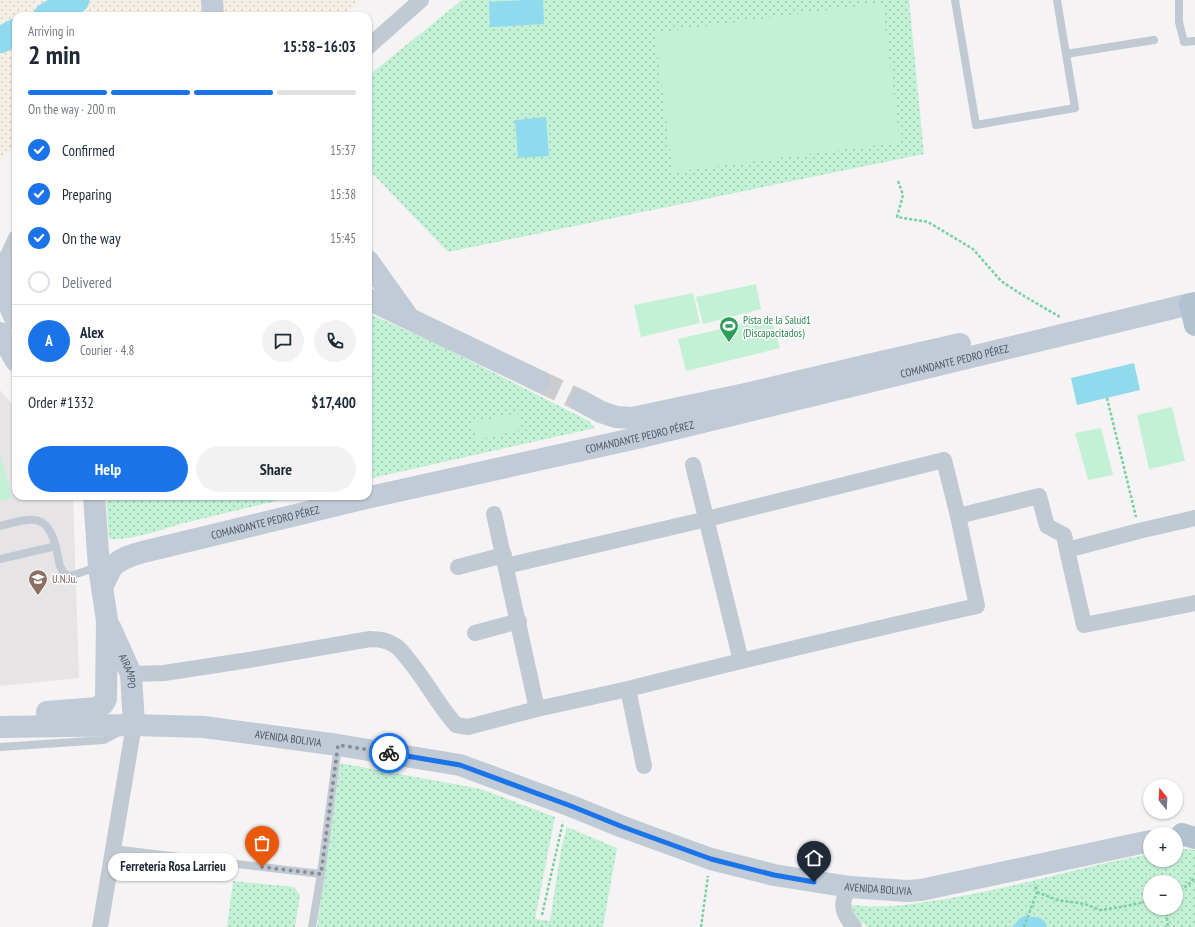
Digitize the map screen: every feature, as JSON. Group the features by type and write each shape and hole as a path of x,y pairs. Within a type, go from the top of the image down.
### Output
{"main road":[{"path":"212,0 213,12"},
{"path":"372,267 410,319"},
{"path":"2,272 5,290 12,313"},
{"path":"372,300 539,381"},
{"path":"1192,303 1195,325"},
{"name":"COMANDANTE PEDRO PÉREZ","path":"372,496 637,438 1192,303"},
{"path":"581,401 601,412 616,417 632,418 750,393 937,349 1006,335 1083,330"},
{"path":"0,333 12,354"},
{"name":"AIRAMPO","path":"0,716 97,708 103,704 106,699 107,620 101,577 94,500"},
{"name":"COMANDANTE PEDRO PÉREZ","path":"101,577 122,560 134,554 354,500"},
{"name":"AIRAMPO","path":"107,620 131,674 134,725"},
{"name":"AVENIDA BOLIVIA","path":"0,727 134,725 204,727 338,745 460,765 711,859 774,875 850,887 901,891 921,890 1143,843"}],"street":[{"path":"372,43 421,0"},
{"path":"2,272 12,248"},
{"path":"131,674 164,672 248,660 370,639 381,639 390,642 400,649 418,670 448,716 456,725 468,727 870,629 977,606 958,516 944,460 707,518 505,561 458,567"},
{"path":"693,465 741,661"},
{"path":"958,516 1039,496 1047,526 1064,535 1084,625 1195,603"},
{"path":"494,514 519,621 537,709"},
{"path":"1067,550 1195,518"},
{"path":"475,633 519,621"},
{"path":"628,689 644,766"},
{"path":"100,927 134,725"},
{"path":"850,887 845,895 844,907 846,917 854,927"}],"lane":[{"path":"956,0 976,125 1075,108 1057,0"},
{"path":"1180,0 1179,22 1184,42 1195,41"},
{"path":"1066,54 1154,40"},
{"path":"0,526 31,518 38,520 49,530 56,546 60,566 66,575 101,577"},
{"path":"0,559 56,546"},
{"path":"0,747 104,740 134,725"},
{"path":"312,927 321,874 338,745"},
{"path":"113,849 321,874"}],"path":[{"path":"898,181 903,195 897,217 928,222 973,249 1001,281 1083,330"},
{"path":"1107,398 1139,531"},
{"path":"542,915 564,819 571,806"},
{"path":"1024,927 1037,892 1028,868"},
{"path":"1183,888 1195,877"},
{"path":"701,927 707,884"},
{"path":"1037,892 1056,900 1085,904 1100,910 1143,902"},
{"path":"1167,915 1168,927"}],"shaded area":[{"name":"U.N.Ju.","path":"0,390 12,404 12,500 73,500 79,678 0,686"}],"green space":[{"path":"462,0 909,0 924,154 448,252 372,173 372,73"},
{"path":"882,3 900,142 673,172 655,33"},
{"path":"756,284 761,309 703,324 696,297"},
{"path":"693,293 700,323 641,337 634,305"},
{"path":"372,315 435,343 589,421 595,428 372,478"},
{"name":"Pista de la Salud1 (Discapacitados)","path":"771,317 780,348 686,371 678,339"},
{"path":"1172,407 1185,461 1149,469 1137,415"},
{"path":"518,413 522,429 477,440 472,423"},
{"path":"1101,428 1113,475 1088,480 1075,433"},
{"path":"0,453 12,498 0,501"},
{"path":"106,500 280,500 184,523 146,534 126,538 109,539"},
{"path":"340,763 481,789 555,817 535,919 550,921 561,849 567,827 617,848 603,927 317,927"},
{"path":"1183,850 1195,850 1195,927 868,927 846,913 849,904 858,906 906,905 953,898 1143,856 1143,867 1183,867"},
{"path":"233,881 294,887 300,895 295,927 227,927"}],"sand":[{"path":"0,0 361,0 346,12 12,12 12,148 0,161"}],"water":[{"path":"543,0 544,24 490,27 489,2"},
{"path":"546,117 549,156 518,158 515,120"},
{"path":"1134,363 1140,390 1077,405 1071,378"},
{"path":"1024,916 1041,919 1046,923 1047,927 1013,927 1019,919"}],"waterway":[{"path":"54,12 76,0"},
{"path":"0,40 12,34"}],"tunnel":[{"path":"539,381 581,401"}],"way so far":[{"path":"262,867 321,874 338,745 389,753"}],"place":[{"name":"Pista de la Salud1 (Discapacitados)","path":"729,343"},
{"name":"U.N.Ju.","path":"38,596"},
{"name":"Ferretería Rosa Larrieu","path":"262,867"}],"route":[{"path":"389,753 460,765 711,859 774,875 814,882"}]}
